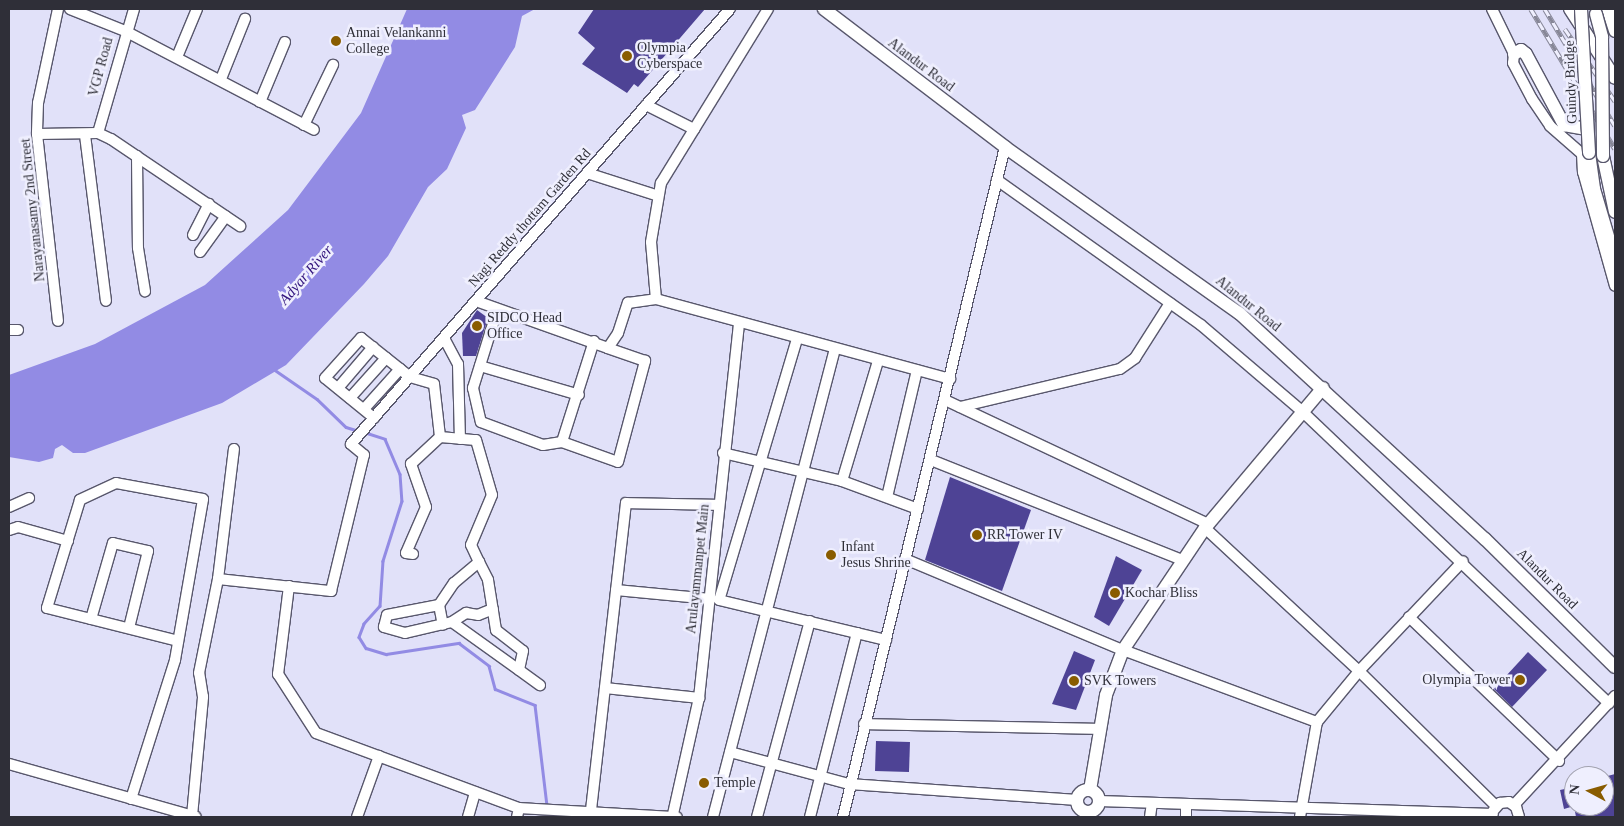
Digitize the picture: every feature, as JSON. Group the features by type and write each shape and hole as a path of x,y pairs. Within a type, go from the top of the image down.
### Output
{"main road":[{"name":"Alandur Road","path":"824,9 1005,147 1239,313 1323,388 1615,667"},
{"path":"1570,9 1615,78"},
{"name":"Guindy Bridge","path":"1581,9 1589,153 1594,189 1615,260"},
{"path":"1608,9 1615,31"},
{"path":"1596,12 1602,37 1603,156 1615,212"},
{"path":"1514,54 1521,50 1526,54 1555,114 1564,125 1587,129"},
{"path":"1091,811 1090,790 1099,729 1106,695 1123,650 1206,526 1304,413 1323,388"},
{"path":"1090,790 1081,792 1077,800 1091,811"}],"street":[{"name":"Narayanasamy 2nd Street","path":"58,9 38,103 37,134 58,321"},
{"path":"70,9 125,31 221,79 314,130"},
{"name":"VGP Road","path":"98,134 125,31 134,9"},
{"path":"177,57 197,9"},
{"name":"Nagi Reddy thottam Garden Rd","path":"289,586 331,591 364,455 352,444 730,9"},
{"path":"656,299 651,242 656,194 768,9"},
{"path":"1492,9 1514,54 1513,63 1550,126 1582,154 1583,172 1615,286"},
{"path":"221,79 245,19"},
{"path":"260,102 285,42"},
{"path":"304,125 333,65"},
{"path":"646,104 694,129"},
{"path":"37,134 98,134 137,156 240,226"},
{"path":"85,135 106,301"},
{"path":"843,817 864,724 931,460 1005,147"},
{"path":"137,156 138,248 145,291"},
{"path":"587,173 656,194"},
{"path":"997,180 1170,303 1304,413 1388,495 1464,561 1612,700 1559,761 1514,805"},
{"path":"193,235 209,204"},
{"path":"200,252 226,216"},
{"path":"608,348 618,333 628,303 656,299 739,324 950,379"},
{"path":"476,301 497,311 594,341 608,348 645,360 618,462 562,442 543,445 481,422 473,388 497,311"},
{"path":"960,407 1120,369 1135,358 1170,303"},
{"name":"Arulayammanpet Main","path":"671,816 699,698 715,600 723,453 739,324"},
{"path":"374,418 325,378 361,338 410,377 434,384 440,437"},
{"path":"444,338 458,364 460,439"},
{"path":"715,600 761,461 797,339"},
{"path":"562,442 579,395 594,341"},
{"path":"338,388 373,347"},
{"path":"713,817 768,612 835,349"},
{"path":"350,398 386,358"},
{"path":"842,482 878,361"},
{"path":"480,366 579,395"},
{"path":"364,409 400,369"},
{"path":"887,497 917,370"},
{"path":"945,400 1206,526 1359,670 1494,813"},
{"path":"413,554 406,553 426,507 411,464 440,437 476,440 492,495 471,545 488,580 496,630 523,651 519,670"},
{"path":"9,764 194,817 203,697 199,673 218,579 234,449"},
{"path":"723,453 804,471 842,482 918,509"},
{"path":"931,460 1182,560"},
{"path":"131,799 175,660 203,499 116,483 80,500 47,608 178,641"},
{"path":"9,507 29,498"},
{"path":"591,810 626,503 719,505"},
{"path":"9,530 18,527 68,541"},
{"path":"91,619 113,543 148,551 129,628"},
{"path":"905,559 1123,650 1318,722"},
{"path":"1300,813 1318,722 1359,670 1464,561"},
{"path":"479,562 454,583 439,605 387,615 384,627 405,633 448,623 466,613 478,615 493,609"},
{"path":"218,579 289,586 278,674 316,733 475,792 518,813 591,810 622,815 671,816"},
{"path":"616,590 715,600 886,640"},
{"path":"439,605 448,623 540,685"},
{"path":"1409,616 1559,761"},
{"path":"757,817 810,621"},
{"path":"810,817 857,633"},
{"path":"605,688 699,698"},
{"path":"864,724 1099,729"},
{"path":"730,752 850,784 1077,800"},
{"path":"357,817 379,756"},
{"path":"468,817 475,792"},
{"path":"1091,811 1152,803 1300,813 1494,813 1504,802 1514,805"},
{"path":"1150,817 1152,803"},
{"path":"1186,804 1186,817"},
{"path":"1514,805 1518,817"}],"water":[{"name":"Adyar River","path":"407,9 535,9 522,16 515,47 475,110 462,115 466,128 447,169 428,187 388,256 364,284 286,365 222,403 85,453 73,453 62,445 55,449 53,458 39,462 9,457 9,375 95,344 205,285 288,210 361,113"}],"building":[{"name":"Olympia Cyberspace","path":"594,9 705,9 638,87 634,84 627,93 582,64 595,48 578,33"},
{"name":"SIDCO Head Office","path":"477,310 488,318 476,356 463,356 462,333"},
{"name":"RR Tower IV","path":"950,477 1031,510 1002,591 925,560"},
{"name":"Kochar Bliss","path":"1116,556 1142,570 1109,626 1094,617"},
{"name":"SVK Towers","path":"1074,651 1095,660 1076,710 1052,704"},
{"name":"Olympia Tower","path":"1528,652 1547,670 1512,707 1494,689"},
{"path":"876,741 910,742 909,772 875,771"},
{"path":"1615,774 1615,817 1576,817 1614,816"},
{"path":"1564,789 1564,809 1560,790"}],"waterway":[{"path":"275,370 317,399 346,427 359,431"},
{"path":"364,432 385,439 400,474 402,501 383,561 380,606 364,624 359,637 366,648 386,654 459,643 489,666 495,689 535,705 547,806"}],"railway":[{"path":"1531,9 1615,149"},
{"path":"1545,9 1615,126"},
{"path":"1565,29 1615,101"}],"place":[{"name":"Annai Velankanni College","path":"336,41"},
{"name":"Olympia Cyberspace","path":"627,56"},
{"name":"SIDCO Head Office","path":"477,326"},
{"name":"RR Tower IV","path":"977,535"},
{"name":"Infant Jesus Shrine","path":"831,555"},
{"name":"Kochar Bliss","path":"1115,593"},
{"name":"Olympia Tower","path":"1520,680"},
{"name":"SVK Towers","path":"1074,681"},
{"name":"Temple","path":"704,783"}]}
